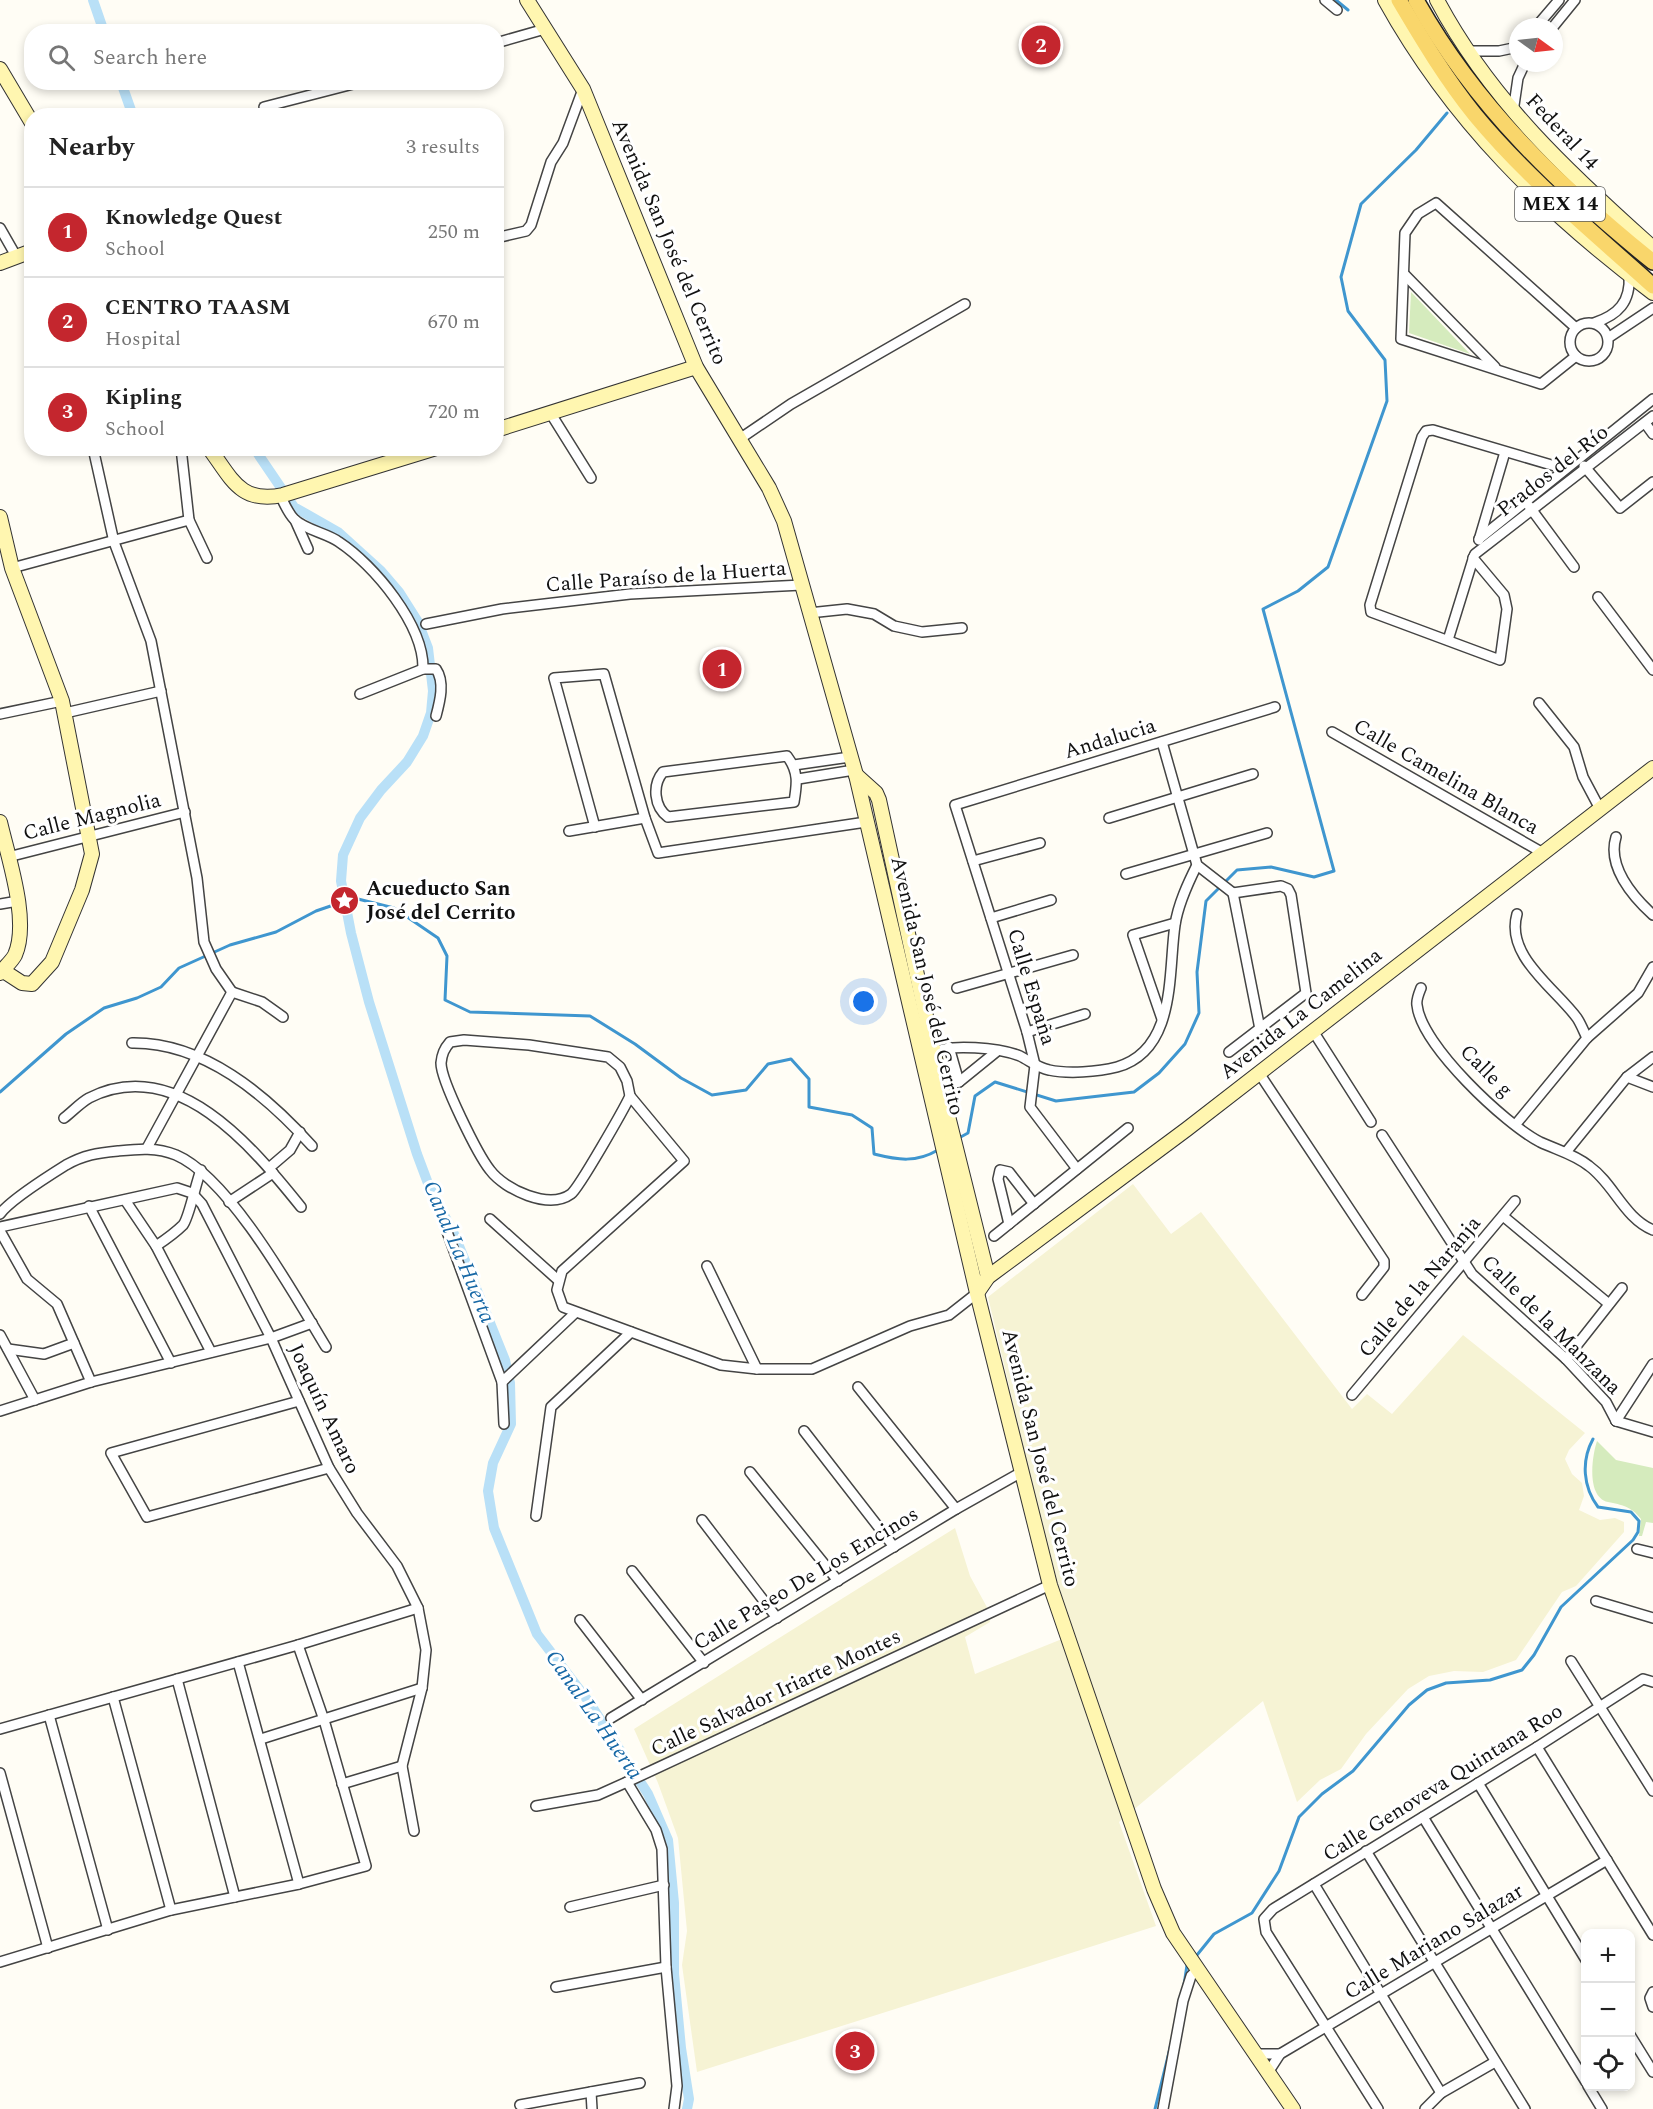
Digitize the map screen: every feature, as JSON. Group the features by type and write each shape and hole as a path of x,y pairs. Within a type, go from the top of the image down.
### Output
{"main road":[{"name":"MEX 14","path":"1399,0 1445,75 1549,173 1653,262"},
{"name":"MEX 14","path":"1416,0 1480,109 1561,204 1653,286"}],"street":[{"name":"Avenida San José del Cerrito","path":"527,0 583,89 696,367 741,438 769,488 784,521 853,767 928,1055 947,1134 977,1293 1020,1473 1050,1585 1154,1889 1173,1933 1293,2109"},
{"path":"1325,0 1337,10"},
{"path":"1385,0 1440,86 1500,161 1543,204 1653,293"},
{"name":"Federal 14","path":"1437,0 1467,51 1513,112 1578,182 1653,248"},
{"path":"1543,18 1558,0"},
{"path":"1560,18 1575,0"},
{"path":"504,41 545,29"},
{"path":"1467,51 1509,49"},
{"path":"0,69 24,110"},
{"path":"1513,112 1521,72"},
{"path":"504,236 526,231 531,225 551,162 563,143 583,89"},
{"path":"264,107 330,90"},
{"path":"1576,328 1436,203 1418,214 1405,233 1401,339 1541,384 1576,356"},
{"path":"0,228 16,256"},
{"path":"0,263 24,253"},
{"path":"1404,275 1497,369"},
{"path":"1594,323 1601,326 1608,338 1607,350 1599,359 1587,361 1576,356 1570,339 1576,328 1582,324 1594,323 1618,312 1623,306 1630,286 1629,275"},
{"path":"741,438 791,404 965,304"},
{"path":"1608,338 1637,316 1653,308"},
{"path":"504,428 696,367"},
{"path":"1479,540 1653,399"},
{"path":"551,414 591,478"},
{"name":"Prados del Río","path":"1474,556 1653,416"},
{"path":"1645,423 1653,434"},
{"path":"1474,556 1504,595 1507,609 1500,660 1371,612 1370,604 1426,430 1433,430 1565,469"},
{"path":"1448,640 1505,452"},
{"path":"95,456 114,542 151,641 197,878 204,942 216,969 232,992 262,1002 283,1017"},
{"path":"182,456 189,520 207,558"},
{"path":"215,456 247,495 260,498 283,495 410,456"},
{"path":"1579,460 1620,508 1653,482"},
{"path":"283,495 308,549"},
{"path":"1526,502 1574,567"},
{"path":"0,518 6,569 64,707 92,854 82,890 52,962 32,984 22,983 1,972 14,957 18,945 18,901 0,822"},
{"path":"6,569 114,542 189,520"},
{"path":"295,520 339,541 367,565 408,617 429,669 440,676 441,685 436,716"},
{"name":"Calle Paraíso de la Huerta","path":"426,624 502,609 630,594 802,585"},
{"path":"1598,597 1653,670"},
{"path":"809,613 847,609 874,614 894,626 922,632 962,628"},
{"path":"360,694 429,669"},
{"path":"595,827 554,678 604,674 645,818 658,853 866,822"},
{"path":"0,714 64,707 161,691"},
{"path":"1539,703 1574,747 1583,777 1600,809"},
{"name":"Andalucia","path":"955,805 1275,707"},
{"name":"Calle Camelina Blanca","path":"1332,732 1543,853"},
{"path":"928,1055 949,1047 1020,1057 1035,1065 1056,1071 1118,1067 1141,1056 1155,1039 1170,990 1175,923 1197,865 1162,742"},
{"path":"787,756 794,765 798,779 794,802 680,816 668,817 662,813 655,796 657,779 663,772 787,756"},
{"path":"794,765 853,767"},
{"name":"Avenida San José del Cerrito","path":"853,767 879,800 928,1055"},
{"path":"798,779 853,767"},
{"name":"Avenida La Camelina","path":"977,1293 988,1277 1259,1073 1653,768"},
{"path":"1109,818 1253,774"},
{"path":"862,803 868,795 879,800"},
{"name":"Calle España","path":"955,805 1027,1032 1035,1065 1030,1101 1032,1111 1077,1169"},
{"name":"Calle Magnolia","path":"8,857 185,812"},
{"path":"569,831 645,818"},
{"path":"1126,874 1267,833"},
{"path":"1616,837 1613,852 1628,888 1653,915"},
{"path":"973,861 1040,843"},
{"path":"1197,865 1230,890 1281,886 1288,889 1291,894 1306,993 1229,1052"},
{"path":"1230,890 1260,1029"},
{"path":"991,918 1051,900"},
{"path":"0,904 18,901"},
{"path":"1517,914 1514,924 1517,943 1540,977 1578,1019 1587,1038"},
{"path":"1162,1019 1133,935 1175,923"},
{"path":"957,987 1073,955"},
{"path":"1516,1124 1587,1038 1638,993 1653,968"},
{"name":"Calle g","path":"1421,988 1416,1003 1419,1016 1441,1052 1479,1095 1540,1142 1567,1151 1591,1167 1629,1213 1653,1230"},
{"path":"147,1148 232,992"},
{"path":"1027,1032 1085,1014"},
{"path":"1313,1031 1371,1122"},
{"path":"630,1096 573,1193 552,1201 513,1187 490,1170 445,1083 441,1064 443,1049 450,1042 464,1040 529,1045 608,1057 620,1066 627,1081 630,1096 684,1161 562,1271 558,1280 558,1300 563,1307 721,1365 757,1369 812,1370 910,1326 949,1315 977,1293"},
{"path":"132,1043 156,1043 199,1056 233,1075 300,1132 312,1146"},
{"path":"949,1047 958,1082"},
{"path":"936,1087 958,1082 996,1052"},
{"path":"1567,1151 1627,1077 1653,1057"},
{"path":"1259,1073 1384,1261 1384,1268 1362,1295"},
{"path":"1627,1077 1653,1087"},
{"path":"64,1118 89,1098 133,1085 178,1094 209,1112 271,1171 301,1207"},
{"path":"994,1236 1128,1128"},
{"path":"229,1202 271,1171 290,1150 300,1132"},
{"name":"Calle de la Manzana","path":"1382,1135 1473,1274 1566,1359 1606,1402 1616,1421"},
{"path":"0,1214 58,1170 84,1154 147,1148 176,1155 201,1170 257,1237 326,1347"},
{"name":"Avenida San José del Cerrito","path":"951,1154 988,1277"},
{"path":"156,1246 183,1225 188,1218 192,1193 201,1170"},
{"path":"1009,1224 998,1179 1000,1170 1009,1172 1034,1204"},
{"path":"91,1382 57,1304 27,1279 0,1229 89,1206 177,1188 192,1193"},
{"name":"Joaquín Amaro","path":"192,1193 202,1204 270,1338 329,1468 357,1513 397,1566 418,1608 426,1650 422,1689 402,1766 414,1831"},
{"path":"125,1200 156,1246 210,1352"},
{"name":"Calle de la Naranja","path":"1352,1395 1515,1201"},
{"path":"89,1206 171,1363"},
{"path":"1503,1216 1609,1304"},
{"path":"490,1219 558,1280"},
{"path":"446,1229 503,1381 504,1424"},
{"path":"707,1266 757,1369"},
{"path":"1566,1359 1622,1288"},
{"path":"503,1381 575,1313"},
{"path":"0,1411 91,1382 270,1338 312,1323"},
{"path":"536,1516 551,1407 632,1332"},
{"path":"0,1335 35,1400"},
{"path":"8,1349 44,1354 74,1343"},
{"path":"1653,1365 1616,1421 1653,1432"},
{"path":"858,1387 956,1509"},
{"path":"299,1401 111,1453 147,1517 329,1468"},
{"path":"804,1431 894,1547"},
{"path":"750,1472 838,1581"},
{"name":"Calle Paseo De Los Encinos","path":"611,1718 956,1509 1020,1473"},
{"path":"702,1520 777,1618"},
{"path":"1637,1549 1653,1553"},
{"path":"632,1571 704,1663"},
{"name":"Calle Salvador Iriarte Montes","path":"536,1806 598,1795 1050,1585"},
{"path":"1596,1601 1653,1618"},
{"path":"0,1729 298,1645 418,1608"},
{"path":"580,1620 642,1700"},
{"path":"0,1962 171,1910 299,1884 366,1866 324,1720 298,1645"},
{"path":"1571,1661 1653,1791"},
{"path":"238,1662 299,1884"},
{"path":"177,1679 235,1898"},
{"name":"Calle Genoveva Quintana Roo","path":"1326,2027 1266,1932 1264,1919 1273,1909 1643,1679 1653,1682"},
{"path":"261,1739 422,1689"},
{"path":"113,1697 171,1910"},
{"path":"49,1715 108,1930"},
{"path":"1537,1747 1653,1935"},
{"path":"342,1784 402,1766"},
{"path":"0,1773 48,1948"},
{"path":"629,1781 656,1830 662,1849 666,1967 677,2086 674,2109"},
{"path":"1478,1783 1581,1952"},
{"path":"1423,1817 1581,2074"},
{"path":"1366,1851 1525,2109"},
{"name":"Calle Mariano Salazar","path":"1269,2071 1281,2054 1607,1860"},
{"path":"1314,1884 1441,2093"},
{"path":"570,1907 664,1885"},
{"path":"556,1987 666,1967"},
{"path":"1163,2109 1183,2001 1191,1976 1198,1969"},
{"path":"1653,1992 1650,1998 1653,2007"},
{"path":"1326,2027 1378,2109"},
{"path":"1631,2037 1653,2072"},
{"path":"1257,2054 1281,2054"},
{"path":"1425,2109 1441,2093 1496,2062"},
{"path":"520,2105 640,2083"},
{"path":"1591,2091 1602,2109"},
{"path":"591,2092 592,2109"}],"shaded area":[{"path":"1133,1184 1171,1234 1201,1212 1352,1409 1367,1394 1392,1414 1463,1335 1585,1433 1569,1450 1565,1459 1572,1474 1582,1483 1584,1496 1579,1510 1600,1520 1615,1518 1624,1522 1624,1532 1576,1586 1562,1592 1516,1660 1483,1672 1454,1671 1429,1676 1408,1689 1366,1734 1341,1769 1320,1780 1297,1802 1263,1701 1119,1822 1156,1926 697,2072 682,1965 687,1931 678,1838 658,1783 634,1729 955,1528 970,1576 989,1611 990,1622 965,1637 975,1674 1072,1635 1057,1588 988,1297"}],"green space":[{"path":"1411,292 1470,354 1409,333"},
{"path":"1597,1441 1616,1460 1653,1468 1653,1523 1646,1522 1642,1536 1639,1536 1641,1519 1634,1511 1601,1499 1596,1492 1592,1466"}],"waterway":[{"name":"Canal La Huerta","path":"93,0 101,24"},
{"path":"1336,0 1348,10"},
{"name":"Canal La Huerta","path":"124,90 130,108"},
{"path":"957,1139 968,1133 975,1096 995,1082 1056,1101 1134,1092 1159,1073 1185,1044 1199,1013 1197,972 1206,901 1237,870 1271,867 1314,877 1334,871 1263,609 1298,591 1328,567 1387,401 1385,360 1348,311 1341,277 1361,204 1416,150 1447,113"},
{"name":"Canal La Huerta","path":"259,456 294,507 338,532 381,571 399,592 418,622 428,648 433,691 431,713 423,736 407,762 381,790 360,818 343,855 341,881 351,933 369,1002 417,1154 429,1186 455,1236 505,1360 510,1383 511,1424 493,1463 488,1491 494,1528 537,1634 589,1702 648,1794 668,1840 674,1903 674,1974 681,2048 689,2099 687,2109"},
{"path":"0,1092 66,1034 104,1008 137,998 161,987 179,968 230,945 276,932 316,911 354,898 394,908 438,938 447,956 445,1000 470,1012 590,1016 635,1044 681,1078 712,1095 746,1090 768,1064 791,1059 809,1079 809,1107 852,1115 872,1128 874,1154 891,1158 914,1159 938,1150"},
{"path":"1197,1955 1214,1934 1252,1913 1279,1871 1299,1817 1322,1794 1353,1771 1409,1705 1427,1690 1446,1683 1490,1680 1522,1670 1534,1655 1561,1607 1633,1540 1638,1532 1639,1521 1631,1512 1598,1507 1589,1491 1585,1465 1593,1439"},
{"path":"1184,1985 1187,1965"},
{"path":"1155,2109 1171,2044"}],"place":[{"name":"CENTRO TAASM","path":"1041,45"},
{"name":"Knowledge Quest","path":"722,669"},
{"name":"Acueducto San José del Cerrito","path":"345,901"},
{"name":"Kipling","path":"855,2051"}]}
